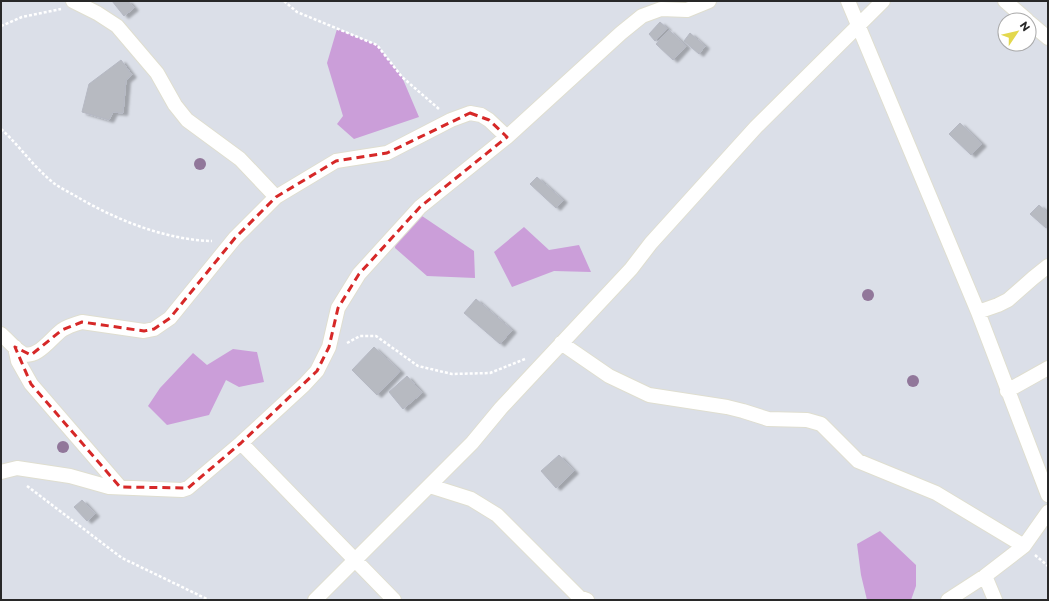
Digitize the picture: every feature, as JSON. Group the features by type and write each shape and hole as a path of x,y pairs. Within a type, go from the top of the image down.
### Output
{"street":[{"path":"1,472 17,468 70,476 103,485 120,487 182,490 188,488 241,443 304,385 317,371 329,347 338,308 359,274 420,207 507,138 621,33 642,16 661,9 687,10 709,1"},
{"path":"848,1 978,312 1048,495"},
{"path":"315,600 472,443 501,408 631,269 651,243 756,127 883,1"},
{"path":"1005,1 1018,12"},
{"path":"75,2 97,13 117,26 157,73 175,105 187,120 240,159 276,197"},
{"path":"1037,29 1048,38"},
{"path":"1,334 23,354 30,355 38,352 62,330 73,324 82,322 144,331 154,329 170,318 235,238 276,197 336,161 387,153 451,120 470,113 481,115 489,120 507,138"},
{"path":"978,312 1008,300 1048,266"},
{"path":"561,343 609,376 649,395 727,407 768,419 807,420 821,424 858,461 936,493 1024,546"},
{"path":"15,346 18,361 31,384 120,487"},
{"path":"1007,391 1048,368"},
{"path":"241,443 394,600"},
{"path":"430,486 471,499 497,515 579,597 587,600"},
{"path":"948,600 985,576 1024,546 1048,512"},
{"path":"985,576 995,600"}],"path":[{"path":"284,1 297,12 377,45 402,77 451,120"},
{"path":"1,26 22,17 58,10 75,2"},
{"path":"1,130 10,137 30,161 55,184 126,222 181,237 210,242 235,238"},
{"path":"329,347 341,345 360,336 376,336 418,366 452,374 490,373 526,358"},
{"path":"23,483 122,558 210,600"}],"highlighted area":[{"path":"470,113 489,120 507,137 420,207 359,274 338,308 329,347 317,371 241,443 188,488 120,487 31,384 15,347 31,355 62,330 82,322 144,331 154,329 170,318 235,238 276,197 336,161 387,153"}],"shaded area":[{"path":"337,29 377,45 402,77 419,117 354,139 337,124 343,116 327,63"},
{"path":"422,216 474,251 475,278 427,276 395,248 397,227"},
{"path":"524,227 549,250 579,245 591,272 554,271 512,287 494,252"},
{"path":"233,349 257,352 264,382 239,387 226,380 209,415 167,425 148,406 160,388 193,353 207,365"},
{"path":"880,531 916,565 916,586 911,600 867,600 861,575 857,544"}],"building":[{"path":"112,1 128,1 134,8 124,16"},
{"path":"660,22 667,28 655,41 649,34"},
{"path":"669,30 686,46 673,60 656,44"},
{"path":"690,33 705,46 699,54 684,41"},
{"path":"121,60 132,75 126,80 123,113 113,112 109,120 82,112 89,84"},
{"path":"960,123 982,144 971,155 949,134"},
{"path":"537,177 563,200 556,208 530,184"},
{"path":"1039,205 1048,213 1048,225 1046,228 1030,214"},
{"path":"476,299 512,330 500,344 464,313"},
{"path":"374,347 400,371 377,395 352,370"},
{"path":"407,376 422,393 403,409 389,392"},
{"path":"559,455 574,471 556,488 541,471"},
{"path":"82,500 95,514 87,521 74,507"}]}
